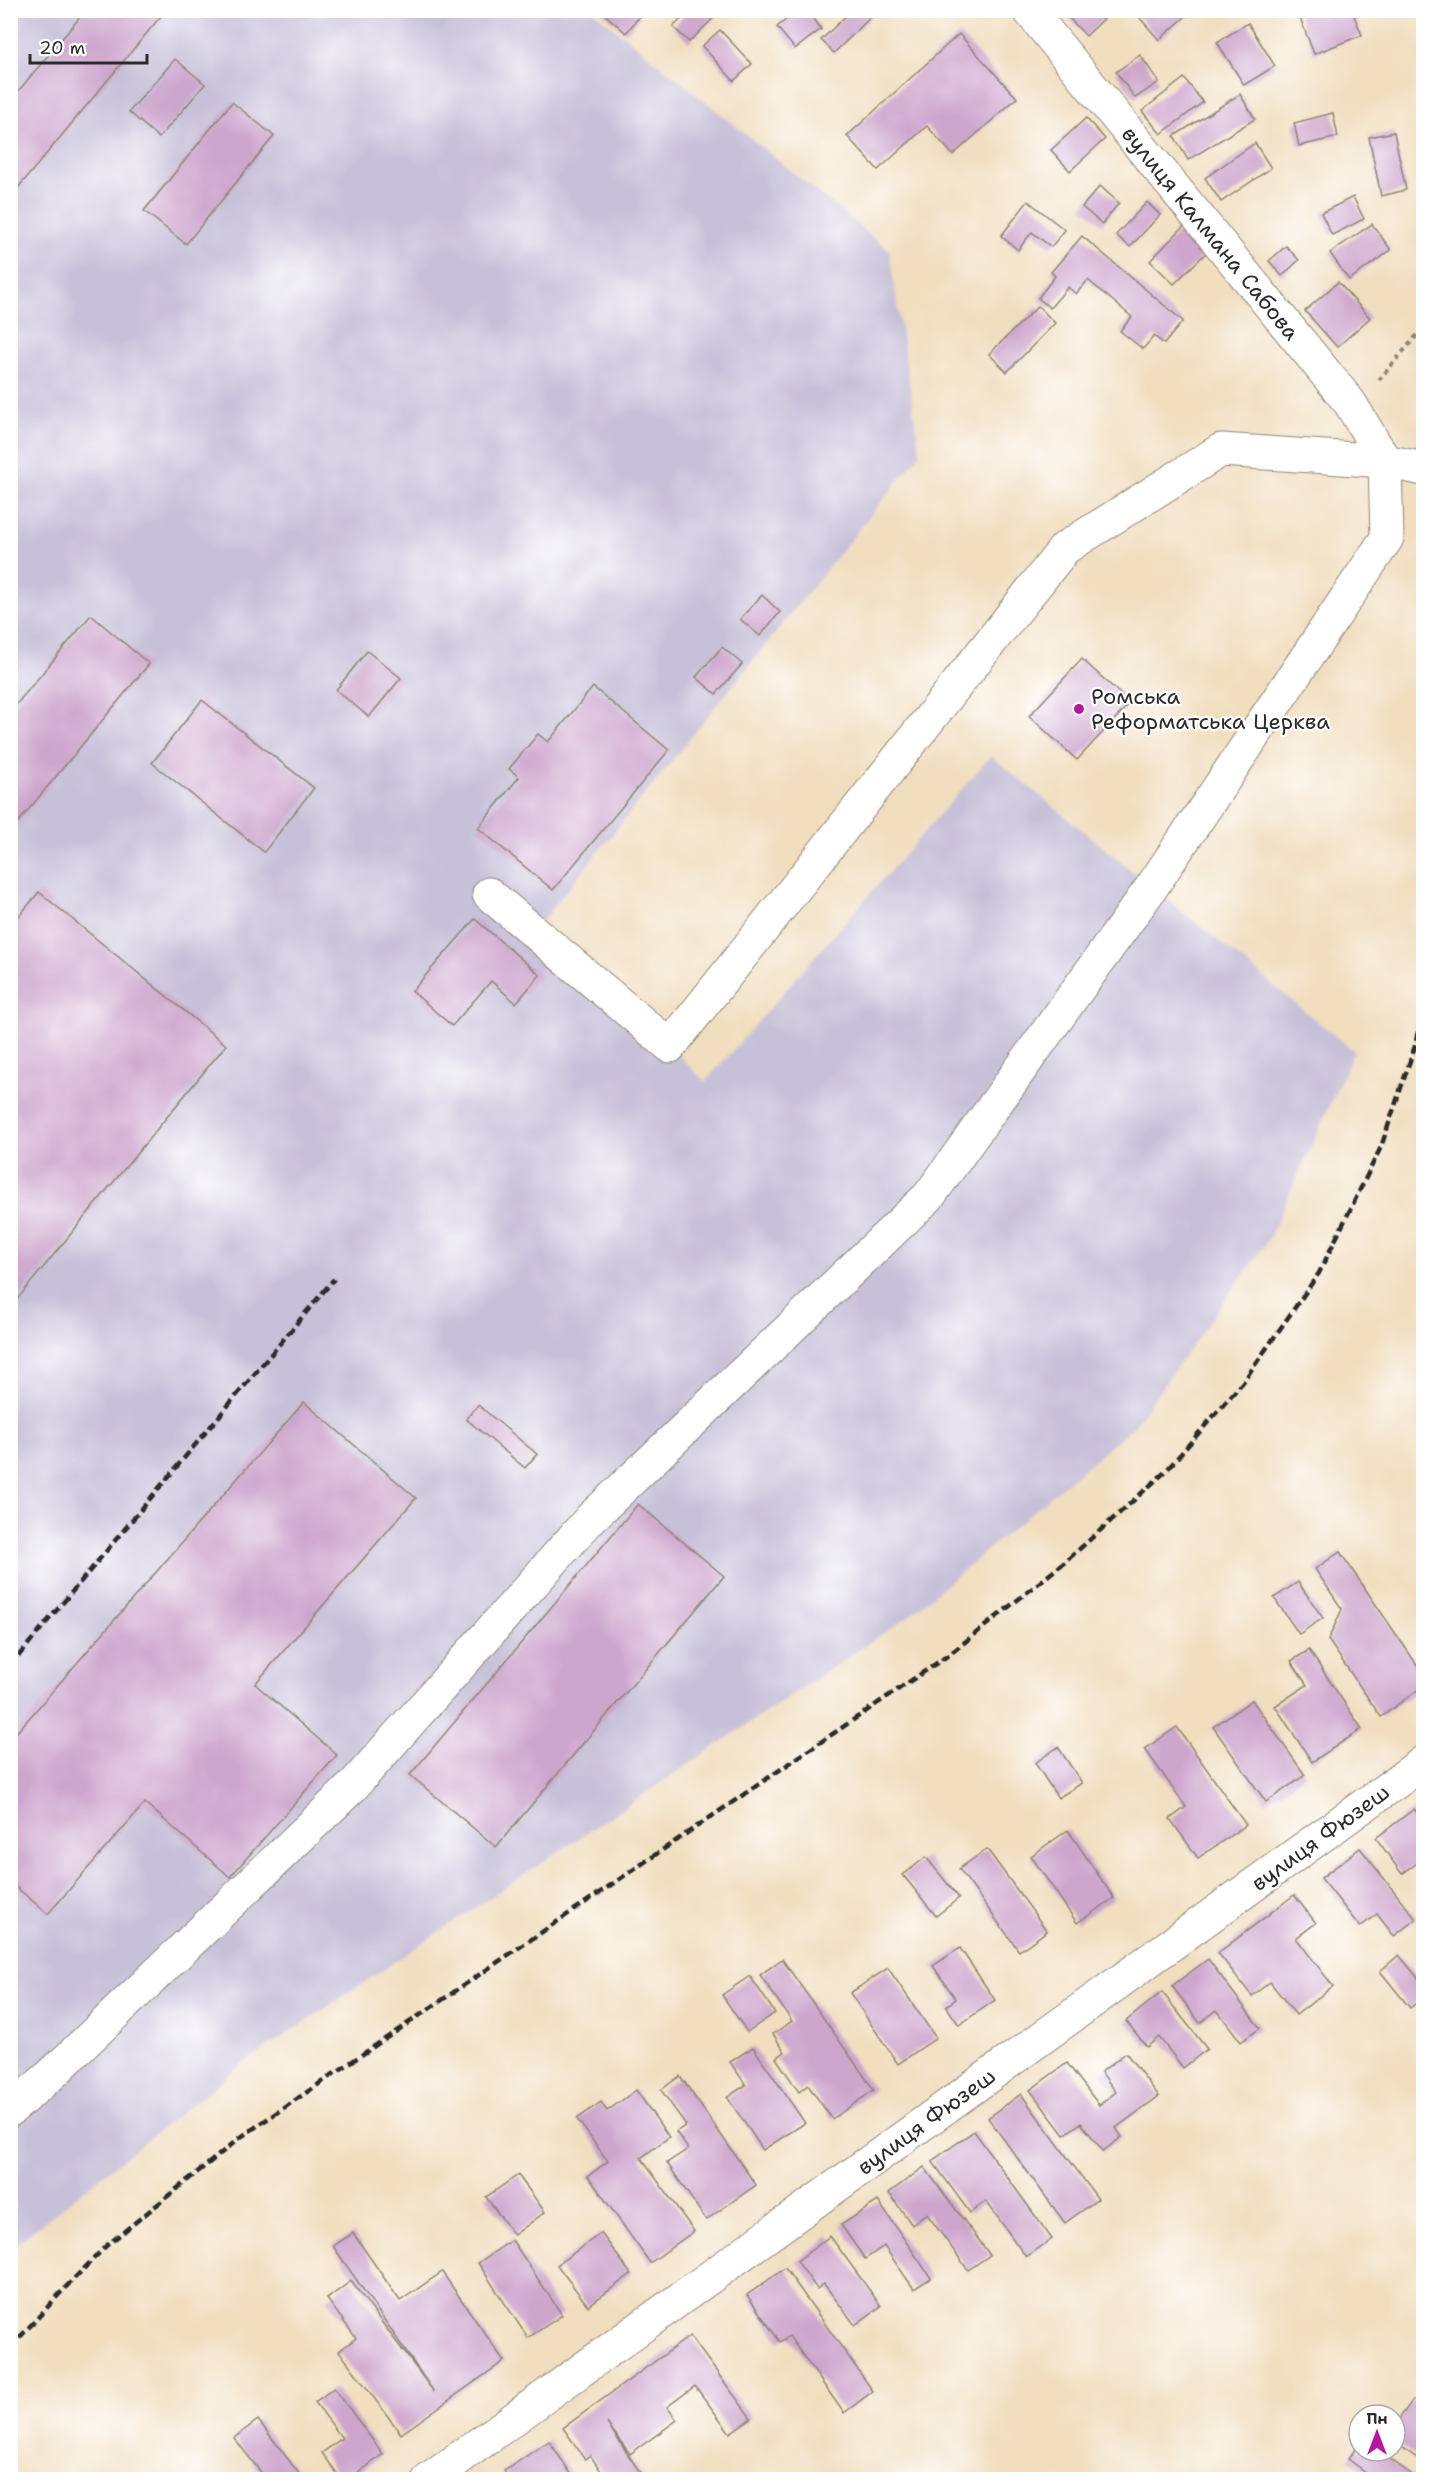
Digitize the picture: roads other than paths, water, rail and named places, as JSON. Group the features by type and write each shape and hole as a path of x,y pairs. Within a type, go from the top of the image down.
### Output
{"street":[{"name":"вулиця Калмана Сабова","path":"1029,10 1350,403 1385,461"},
{"path":"489,894 670,1046 1065,548 1221,450 1385,461 1424,469"},
{"path":"10,2110 60,2066 353,1786 590,1519 929,1196 1151,888 1387,538 1385,461"},
{"name":"вулиця Фюзеш","path":"429,2480 1424,1762"}],"railway":[{"path":"10,2348 106,2246 241,2137 950,1654 1065,1562 1165,1472 1243,1382 1319,1273 1381,1147 1415,1046 1424,1001"},
{"path":"10,1666 334,1279"}],"place":[{"name":"Ромська Реформатська Церква","path":"1079,709"}]}
